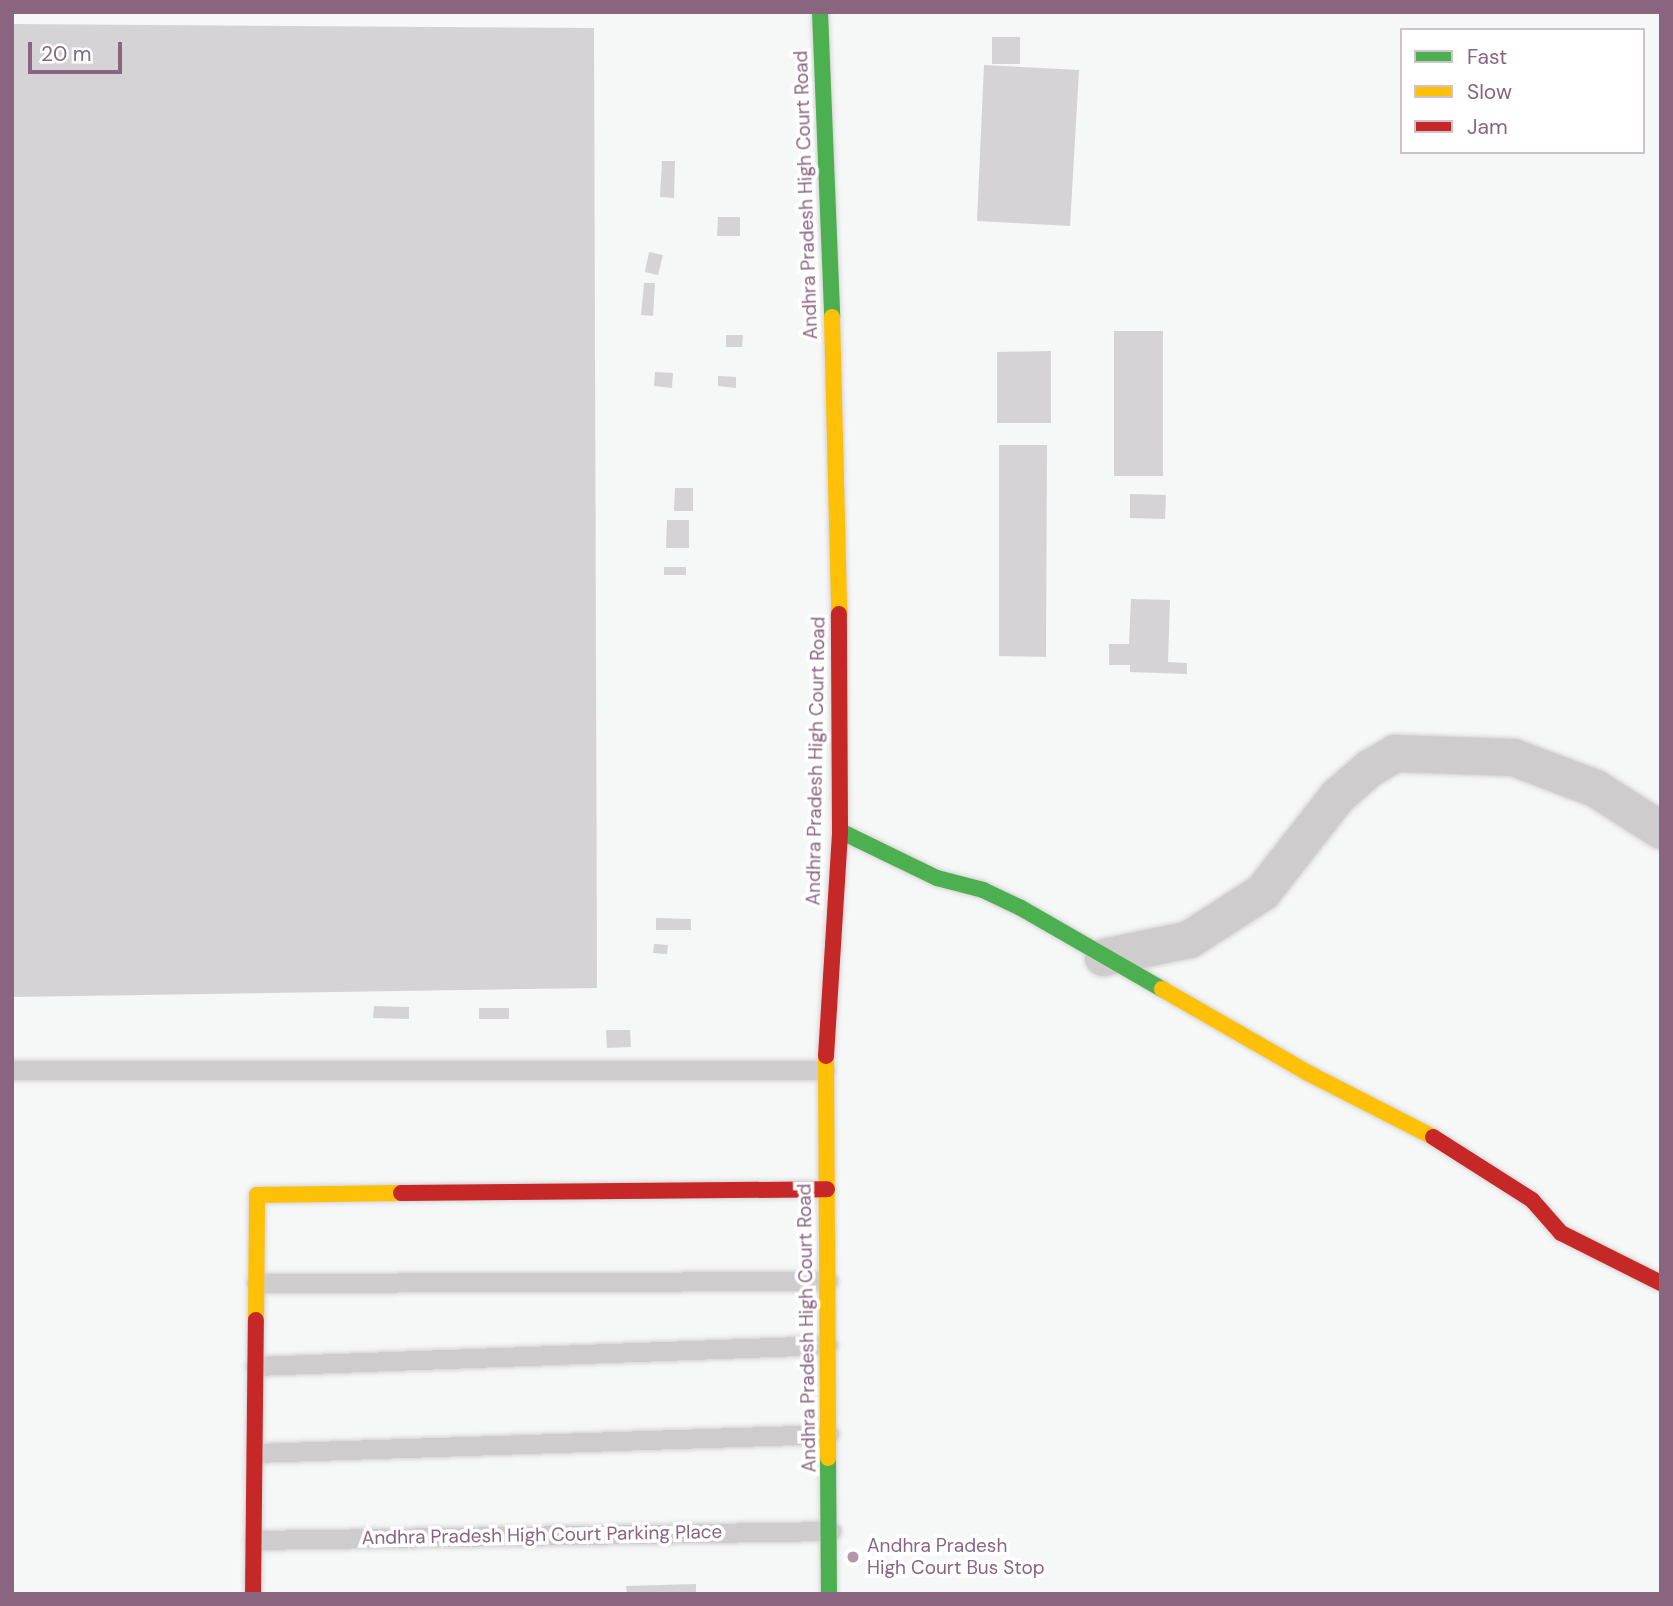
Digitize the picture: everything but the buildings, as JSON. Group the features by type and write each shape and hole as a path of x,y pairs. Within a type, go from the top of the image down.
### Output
{"street":[{"name":"Andhra Pradesh High Court Road","path":"820,12 838,464 840,831 825,1070 831,1531 829,1594"},
{"path":"1103,957 1189,939 1262,892 1337,796 1369,768 1395,753 1513,757 1595,789 1661,830"},
{"path":"840,831 937,877 983,890 1308,1073 1449,1145 1532,1200 1560,1233 1661,1283"},
{"path":"253,1594 257,1195 827,1189"}],"lane":[{"path":"12,1070 825,1070"},
{"path":"256,1283 828,1281"},
{"path":"255,1366 828,1345"},
{"path":"254,1453 830,1434"},
{"name":"Andhra Pradesh High Court Parking Place","path":"254,1540 831,1531"}],"traffic: fast":[{"path":"820,12 832,317"},
{"path":"840,831 937,878 983,890 1021,908 1162,989"},
{"path":"828,1458 829,1594"}],"traffic: slow":[{"path":"832,317 839,614"},
{"path":"1162,989 1308,1073 1433,1137"},
{"path":"826,1056 828,1458"},
{"path":"256,1320 257,1195 401,1193"}],"traffic: jam":[{"path":"826,1056 840,831 839,614"},
{"path":"1433,1137 1532,1200 1561,1233 1661,1283"},
{"path":"401,1193 827,1189"},
{"path":"253,1594 256,1320"}],"place":[{"name":"Andhra Pradesh High Court Bus Stop","path":"853,1557"}]}
